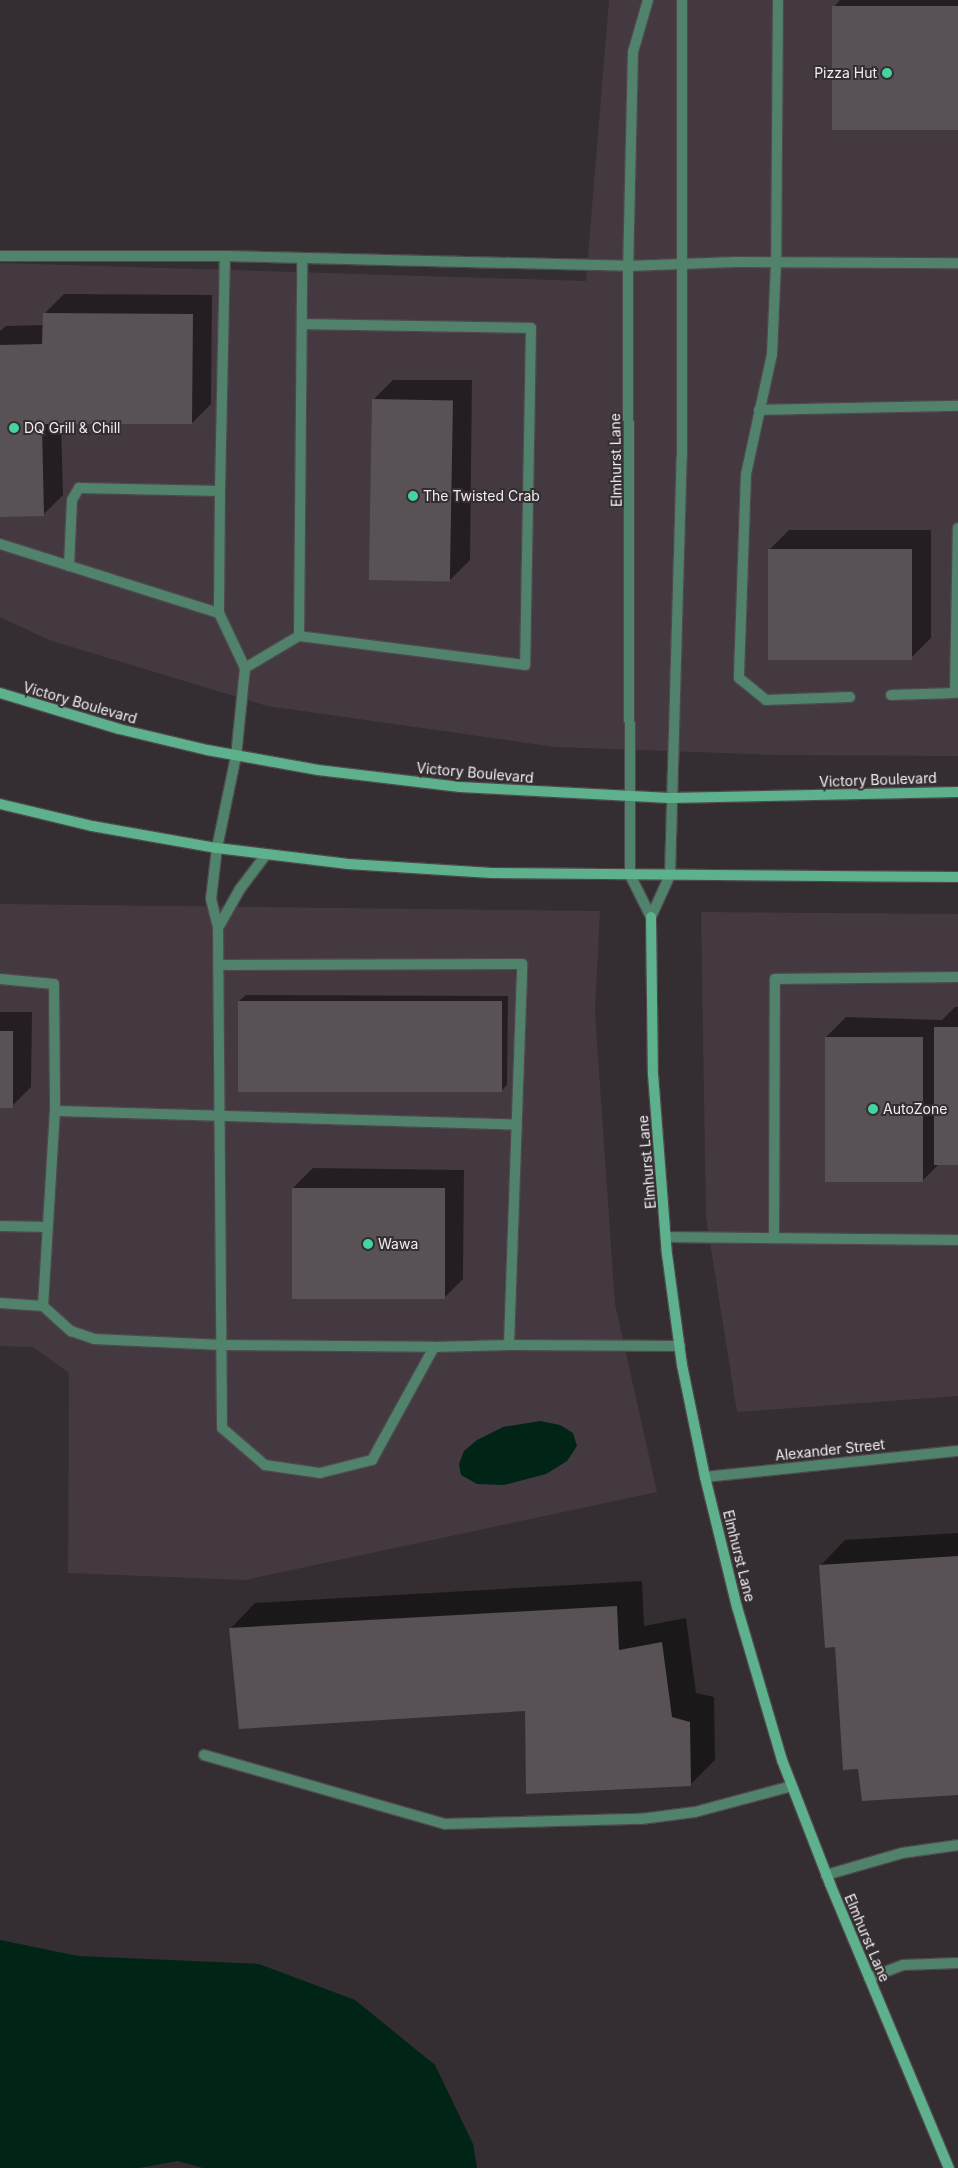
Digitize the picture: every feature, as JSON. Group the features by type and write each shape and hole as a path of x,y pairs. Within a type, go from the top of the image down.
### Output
{"main road":[{"name":"Victory Boulevard","path":"0,693 119,729 236,756 318,770 460,787 670,798 958,792"},
{"path":"0,804 92,826 265,856 492,873 958,876"},
{"name":"Elmhurst Lane","path":"651,917 653,1074 666,1237 680,1346 705,1477 737,1607 792,1786 826,1875 950,2168"}],"street":[{"name":"Elmhurst Lane","path":"648,0 633,52 628,266 632,797 630,875 651,917"},
{"name":"Elmhurst Lane","path":"651,917 670,875 670,798 682,456 680,266 682,0"},
{"path":"778,0 776,262 772,354 746,474 739,678 766,700 850,697"},
{"path":"0,256 225,256 628,266 776,262 958,263"},
{"path":"225,256 219,613 245,668 236,756 216,848 211,899 218,928 222,1116 222,1428 265,1464 320,1473 372,1460 434,1347"},
{"path":"299,636 302,258"},
{"path":"245,668 299,636 525,665 531,328 302,324"},
{"path":"759,410 958,406"},
{"path":"69,566 72,500 79,488 220,492"},
{"path":"891,695 955,693 958,528"},
{"path":"0,544 219,613"},
{"path":"218,928 240,889 265,856"},
{"path":"218,965 522,964 509,1345"},
{"path":"774,1238 774,979 958,977"},
{"path":"0,978 54,984 55,1110 43,1306"},
{"path":"55,1110 517,1125"},
{"path":"0,1226 48,1228"},
{"path":"666,1237 958,1240"},
{"path":"0,1303 43,1306 71,1332 94,1339 222,1345 434,1347 509,1345 680,1346"},
{"name":"Alexander Street","path":"705,1477 958,1450"},
{"path":"204,1755 445,1824 641,1819 695,1812 792,1786"},
{"path":"826,1875 902,1853 958,1845"},
{"path":"869,1978 903,1965 958,1963"}],"shaded area":[{"path":"609,0 958,0 958,756 779,755 555,747 267,706 49,640 0,617 0,263 586,281"},
{"path":"0,904 600,911 595,1013 615,1304 657,1492 245,1580 68,1573 69,1373 33,1347 0,1346"},
{"path":"701,912 958,914 958,1396 737,1412 706,1217"},
{"path":"540,1421 560,1425 573,1433 577,1446 567,1461 546,1474 504,1485 477,1484 461,1475 459,1464 464,1451 477,1440 503,1427"},
{"path":"0,1940 78,1956 259,1964 355,2000 435,2065 473,2144 477,2168 203,2168 178,2161 139,2168 0,2168"}],"building":[{"path":"832,6 958,6 958,130 832,130"},
{"path":"43,313 193,314 192,424 42,424 44,516 0,517 0,345 42,344"},
{"path":"372,399 453,400 450,581 369,580"},
{"path":"768,549 912,549 912,660 768,660"},
{"path":"238,1001 502,1001 502,1092 238,1092"},
{"path":"934,1027 958,1027 958,1165 934,1165"},
{"path":"0,1031 13,1031 13,1108 0,1108"},
{"name":"AutoZone","path":"825,1037 923,1037 923,1182 825,1182"},
{"name":"Wawa","path":"292,1188 445,1188 445,1299 292,1299"},
{"path":"958,1556 958,1795 862,1801 858,1769 843,1770 835,1647 825,1648 819,1565"},
{"path":"617,1606 619,1650 662,1642 672,1717 690,1722 691,1786 526,1794 525,1711 239,1729 229,1628"}],"place":[{"name":"Pizza Hut","path":"887,73"},
{"name":"DQ Grill & Chill","path":"14,428"},
{"name":"The Twisted Crab","path":"413,496"},
{"name":"AutoZone","path":"873,1109"},
{"name":"Wawa","path":"368,1244"}]}
